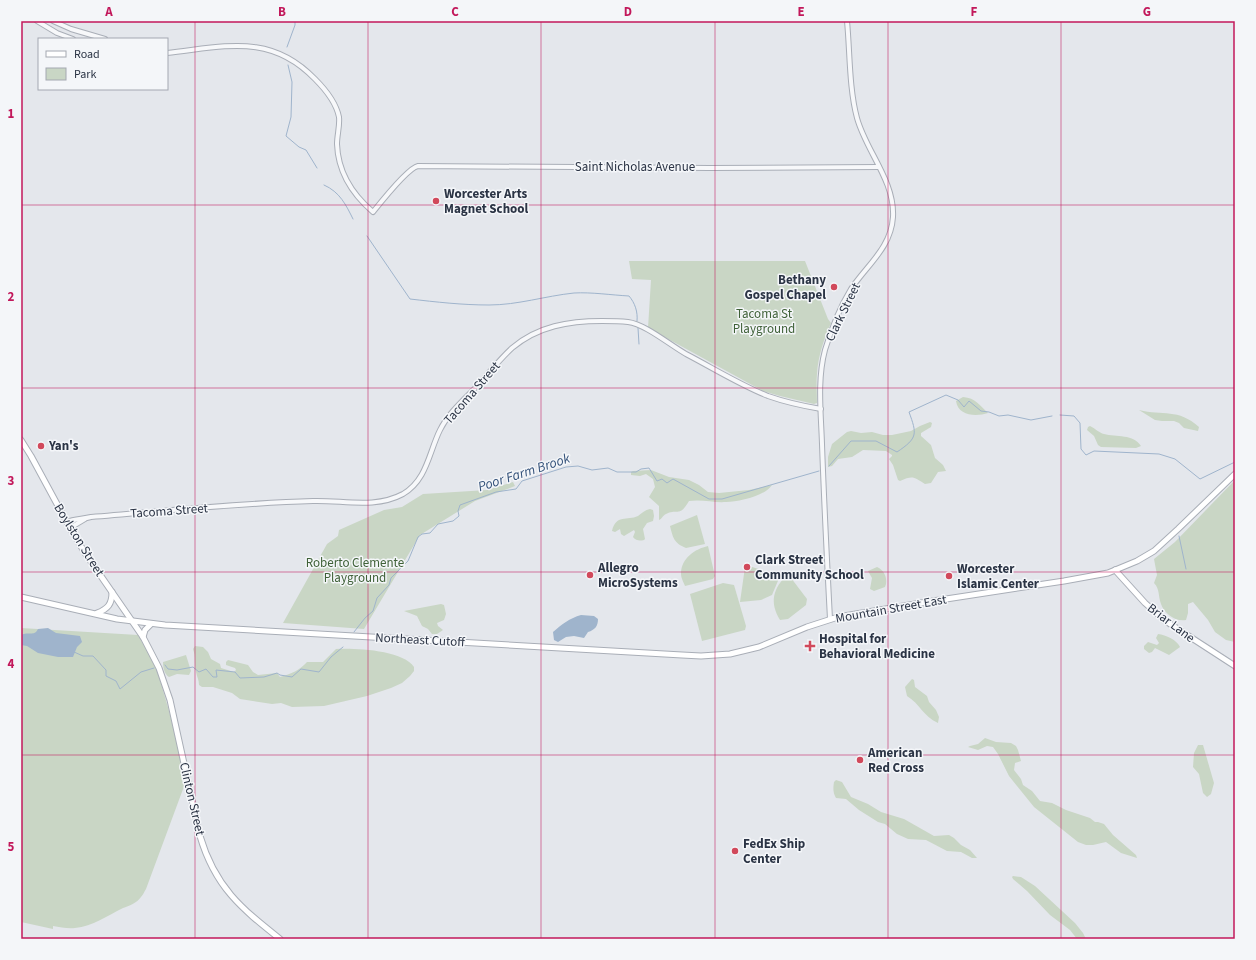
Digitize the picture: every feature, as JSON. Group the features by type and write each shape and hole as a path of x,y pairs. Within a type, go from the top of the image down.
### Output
{"main road":[{"name":"Boylston Street","path":"21,440 85,554 143,637"},
{"name":"Mountain Street East","path":"708,656 730,654 749,650 767,644 800,629 830,619 876,610 1094,576 1115,570 1154,551 1235,474"},
{"name":"Briar Lane","path":"1115,570 1144,603 1164,620 1235,666"},
{"path":"98,614 110,605 112,592"},
{"name":"Northeast Cutoff","path":"21,597 151,624 708,656"},
{"path":"143,637 145,630 151,624"},
{"name":"Clinton Street","path":"143,637 159,668 170,700 196,819 205,852 214,872 230,895 249,915 280,939"}],"street":[{"path":"37,21 56,33 70,38"},
{"path":"53,21 67,28 102,38"},
{"name":"Clark Street","path":"830,619 821,410 821,369 825,348 851,291 883,248 892,227 892,203 879,167 862,134 854,105 847,21"},
{"name":"Saint Nicholas Avenue","path":"168,53 240,45 251,46 278,53 302,67 319,83 335,106 339,118 337,144 338,155 343,173 354,193 373,212 412,169 418,166 710,168 879,167"},
{"name":"Tacoma Street","path":"70,528 91,517 169,510 315,501 369,503 403,494 418,482 437,437 448,417 506,354 530,336 552,326 564,323 583,321 632,322 753,389 777,399 821,410"},
{"name":"Tacoma Street","path":"66,522 78,518 85,519"}],"green space":[{"name":"Tacoma St Playground","path":"629,261 805,261 828,319 831,323 820,354 817,378 817,403 814,404 763,391 648,328 651,280 632,279"},
{"path":"963,397 974,400 988,413 973,415 960,410 956,401"},
{"path":"1139,410 1184,417 1199,427 1198,431 1184,428 1179,423 1174,421 1155,420"},
{"path":"930,422 932,423 931,427 921,433 921,436 931,445 935,458 943,465 946,471 938,472 931,483 925,484 911,477 900,481 898,480 893,465 889,459 892,455 886,451 863,450 852,457 838,459 832,466 828,467 828,457 832,444 847,432 872,432 883,435 892,435 911,431"},
{"path":"1090,426 1102,433 1134,439 1141,446 1136,448 1101,447 1098,445 1094,436 1087,430"},
{"path":"651,470 669,477 689,480 708,492 719,493 749,490 772,485 769,489 758,495 738,501 689,501 680,511 670,512 659,520 659,506 649,497 655,487 653,479 646,474 640,476 631,475 631,472 633,471"},
{"path":"1235,480 1235,642 1226,640 1215,632 1208,620 1193,602 1188,604 1186,620 1178,620 1167,614 1162,607 1158,590 1154,583 1157,575 1154,559 1175,542"},
{"name":"Roberto Clemente Playground","path":"513,482 515,486 475,501 420,535 364,629 283,623 327,544 338,536 339,530 384,510 402,507 423,494 487,490"},
{"path":"650,509 653,510 654,516 653,521 647,523 643,529 644,540 641,541 633,537 635,532 634,530 624,536 621,534 620,529 615,532 612,531 616,522 619,520 638,516"},
{"path":"697,515 705,544 686,548 675,540 670,526"},
{"path":"708,546 715,576 713,579 685,586 681,574 683,563 698,549"},
{"path":"749,566 780,576 772,595 761,600 740,602 745,567"},
{"path":"877,567 882,570 886,579 886,584 885,587 874,591 870,589 872,578 868,571"},
{"path":"788,574 807,599 806,605 788,619 780,620 774,607 774,596 779,585"},
{"path":"723,583 734,585 746,626 745,630 702,641 690,594"},
{"path":"441,604 444,605 446,614 444,620 437,623 443,630 437,634 432,634 428,629 422,626 417,616 404,611"},
{"path":"21,628 138,635 154,663 160,680 186,781 146,889 142,895 133,904 94,923 82,927 70,928 53,926 53,929 21,922"},
{"path":"1158,634 1171,638 1179,644 1180,647 1169,655 1155,648 1149,653 1144,649 1144,646 1148,642 1157,645 1159,643 1156,638"},
{"path":"195,646 203,647 208,652 211,659 220,664 221,668 234,672 236,670 235,668 226,665 228,660 248,665 253,672 258,675 277,673 280,677 284,676 292,673 307,662 323,662 336,649 378,651 400,657 408,661 414,667 414,671 402,683 367,696 324,706 292,707 281,703 272,704 240,699 232,693 213,687 202,687 199,685 195,669 193,649"},
{"path":"186,655 191,671 189,675 177,674 169,677 167,676 164,670 163,662"},
{"path":"912,679 914,680 915,687 927,696 929,702 936,710 939,717 938,723 929,717 907,696 905,687"},
{"path":"985,738 996,742 1011,743 1016,746 1021,761 1015,763 1014,770 1021,779 1023,785 1032,791 1040,801 1052,803 1066,810 1090,818 1095,822 1104,824 1113,835 1136,855 1137,858 1121,853 1106,842 1086,845 1078,842 1034,807 1009,776 993,747 987,746 978,750 968,747 978,744"},
{"path":"1198,745 1203,745 1214,783 1211,794 1207,797 1203,793 1199,774 1193,767 1194,753"},
{"path":"836,780 842,782 851,797 868,804 881,812 904,819 934,836 949,835 970,850 977,858 972,858 961,852 947,851 926,840 908,839 897,834 885,824 878,822 859,810 846,799 836,798 833,788"},
{"path":"1013,876 1021,877 1035,886 1075,923 1086,939 1077,939 1070,930 1050,915 1013,879"}],"water":[{"path":"581,615 594,616 598,619 597,626 588,632 584,638 574,636 566,637 558,642 554,640 553,632 566,622"},
{"path":"48,628 56,633 80,636 82,642 77,647 73,657 58,657 38,653 27,646 21,645 21,635 35,633 38,629"}],"waterway":[{"path":"287,47 295,21"},
{"path":"288,65 292,82 291,117 286,136 299,147 306,150 317,168"},
{"path":"324,185 338,195 353,219"},
{"path":"367,236 410,299 459,304 500,305 574,293 629,296 636,308 637,321"},
{"path":"638,328 639,344"},
{"name":"Poor Farm Brook","path":"829,466 851,441 876,441 897,452 909,443 914,435 909,412 946,395 958,400 964,407 969,401 981,411 999,416 1008,415 1031,420 1052,416"},
{"name":"Poor Farm Brook","path":"1060,415 1074,416 1080,423 1081,449 1086,455 1094,451 1159,454 1175,459 1200,479 1235,462"},
{"name":"Poor Farm Brook","path":"354,632 365,618 373,611 377,598 389,585 391,578 408,561 418,537 422,534 430,533 438,524 453,521 459,516 458,511 460,505 496,492 516,489 522,481 566,467 578,466 592,470 608,468 617,472 636,472 641,469 649,468 657,481 662,479 667,483 673,479 709,499 722,499 819,471"},
{"path":"1179,536 1186,569"},
{"name":"Poor Farm Brook","path":"165,665 168,669 177,670 193,667 199,672 206,669 213,677 217,677 216,670 235,672 240,678 264,677 277,673 292,677 301,669 319,672 331,657 343,647"},
{"name":"Poor Farm Brook","path":"74,652 83,656 93,656 106,670 106,676 116,681 120,689 141,672 154,668"}],"place":[{"name":"Worcester Arts Magnet School","path":"436,201"},
{"name":"Bethany Gospel Chapel","path":"834,287"},
{"name":"Yan's","path":"41,446"},
{"name":"Clark Street Community School","path":"747,567"},
{"name":"Allegro MicroSystems","path":"590,575"},
{"name":"Worcester Islamic Center","path":"949,576"},
{"name":"Hospital for Behavioral Medicine","path":"810,646"},
{"name":"American Red Cross","path":"860,760"},
{"name":"FedEx Ship Center","path":"735,851"}]}
